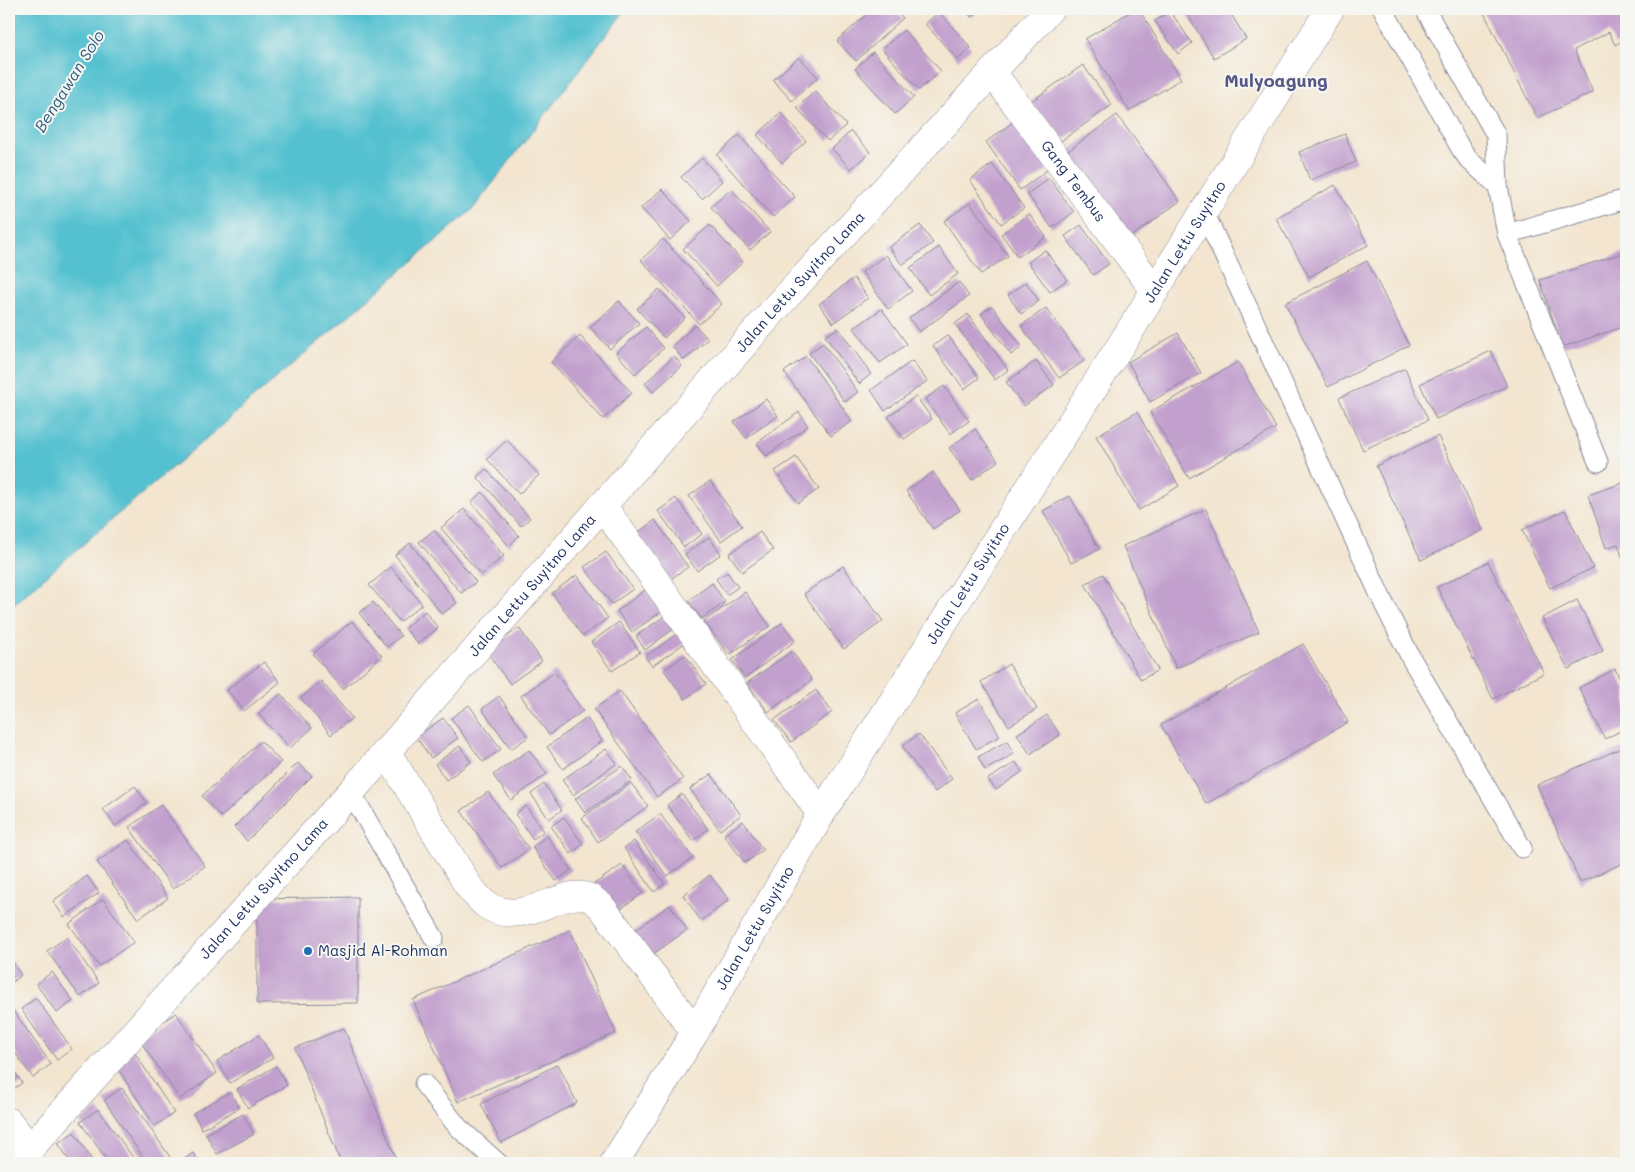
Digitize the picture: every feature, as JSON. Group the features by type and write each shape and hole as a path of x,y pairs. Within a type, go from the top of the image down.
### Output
{"main road":[{"name":"Jalan Lettu Suyitno Lama","path":"23,1156 351,792 774,309 1050,9"},
{"name":"Jalan Lettu Suyitno","path":"614,1163 695,1032 821,814 1155,291 1330,9"},
{"name":"Gang Tembus","path":"992,72 1155,291"},
{"path":"602,505 821,814"},
{"path":"386,751 469,887 487,906 506,913 534,910 567,898 587,897 602,906 695,1032"},
{"path":"9,1122 23,1156"}],"lane":[{"path":"1383,9 1461,149 1469,160 1498,186"},
{"path":"1425,9 1496,135 1498,186 1507,234 1598,462"},
{"path":"1507,234 1626,200"},
{"path":"1204,212 1389,614 1436,700 1522,848"},
{"path":"351,792 434,938"},
{"path":"424,1084 458,1127 498,1163"}],"water":[{"name":"Bengawan Solo","path":"9,9 626,9 473,209 9,608"}],"building":[{"path":"873,9 895,9 903,18 856,61 837,41"},
{"path":"965,9 982,9 971,17"},
{"path":"1135,9 1139,9 1181,79 1129,111 1085,39"},
{"path":"1184,9 1228,9 1246,39 1214,58"},
{"path":"1482,9 1626,9 1626,39 1615,45 1609,32 1574,50 1593,92 1537,118"},
{"path":"1170,11 1192,43 1178,54 1155,21"},
{"path":"939,12 971,48 958,60 925,24"},
{"path":"904,30 941,71 919,90 882,49"},
{"path":"873,52 914,97 895,114 855,69"},
{"path":"799,57 818,77 792,101 773,80"},
{"path":"1083,65 1112,105 1058,143 1030,102"},
{"path":"815,91 846,125 828,141 797,108"},
{"path":"781,113 806,141 782,163 757,135"},
{"path":"1117,115 1180,201 1127,240 1064,154"},
{"path":"1016,120 1050,168 1020,190 986,142"},
{"path":"851,131 870,152 851,169 832,149"},
{"path":"1345,134 1356,162 1310,180 1299,152"},
{"path":"739,135 795,197 773,217 717,155"},
{"path":"702,158 722,181 702,199 681,177"},
{"path":"992,164 1024,208 1001,224 970,180"},
{"path":"1049,178 1074,212 1052,228 1027,194"},
{"path":"1335,185 1368,245 1309,277 1276,218"},
{"path":"662,189 691,221 670,240 641,208"},
{"path":"731,189 770,232 750,250 711,207"},
{"path":"970,203 1008,256 981,274 944,221"},
{"path":"1029,214 1046,237 1018,257 1001,234"},
{"path":"710,225 743,262 717,286 683,249"},
{"path":"920,225 933,243 902,265 889,247"},
{"path":"1081,225 1109,264 1093,275 1065,236"},
{"path":"663,239 722,304 699,324 641,260"},
{"path":"939,247 958,274 929,295 910,268"},
{"path":"1045,250 1067,280 1050,292 1028,262"},
{"path":"1626,252 1626,326 1562,347 1540,280"},
{"path":"886,255 912,291 888,309 862,272"},
{"path":"1367,261 1409,345 1328,387 1285,303"},
{"path":"854,278 868,298 833,323 819,304"},
{"path":"959,282 969,296 919,332 909,318"},
{"path":"1026,282 1039,301 1021,314 1008,295"},
{"path":"659,289 685,318 664,338 637,309"},
{"path":"619,301 639,323 610,349 590,327"},
{"path":"992,306 1022,347 1011,355 981,314"},
{"path":"1046,308 1084,361 1059,378 1021,326"},
{"path":"882,309 907,344 880,363 854,328"},
{"path":"968,314 1008,370 995,380 955,324"},
{"path":"695,325 708,339 684,360 672,346"},
{"path":"646,327 664,348 635,374 616,353"},
{"path":"838,328 871,374 859,384 825,336"},
{"path":"1178,333 1201,373 1150,402 1128,362"},
{"path":"948,335 979,378 964,389 933,346"},
{"path":"580,336 632,393 603,419 551,362"},
{"path":"823,343 858,392 845,402 809,353"},
{"path":"1491,351 1507,386 1436,419 1420,384"},
{"path":"674,356 682,366 653,392 645,383"},
{"path":"806,356 852,421 831,436 784,372"},
{"path":"912,361 927,381 885,411 871,390"},
{"path":"1036,361 1054,385 1024,406 1006,382"},
{"path":"1238,362 1276,428 1189,478 1150,412"},
{"path":"1405,368 1428,420 1363,450 1339,398"},
{"path":"944,386 969,421 950,434 925,399"},
{"path":"916,396 932,419 904,439 888,417"},
{"path":"766,399 778,416 746,438 734,422"},
{"path":"799,412 808,426 766,456 757,443"},
{"path":"1137,412 1179,486 1139,510 1096,436"},
{"path":"975,429 998,461 972,480 949,448"},
{"path":"1438,436 1483,530 1421,560 1376,466"},
{"path":"507,440 539,475 519,494 487,459"},
{"path":"796,457 819,489 798,503 775,471"},
{"path":"486,469 530,518 521,526 477,477"},
{"path":"933,472 960,510 933,529 906,491"},
{"path":"710,481 742,526 721,541 689,496"},
{"path":"1626,482 1626,569 1618,544 1606,548 1588,495"},
{"path":"482,492 519,536 509,546 471,502"},
{"path":"1070,496 1099,549 1071,563 1043,511"},
{"path":"676,498 702,534 684,547 658,511"},
{"path":"464,509 504,556 481,575 441,528"},
{"path":"1206,509 1259,632 1176,668 1123,546"},
{"path":"1565,510 1593,568 1550,588 1522,530"},
{"path":"655,520 688,567 669,580 636,534"},
{"path":"434,530 476,582 461,593 419,542"},
{"path":"760,532 773,550 742,572 729,554"},
{"path":"709,537 721,554 697,571 685,554"},
{"path":"410,543 457,603 442,614 395,555"},
{"path":"606,552 633,589 612,604 584,567"},
{"path":"1488,562 1544,673 1493,699 1437,587"},
{"path":"843,566 883,621 844,649 804,594"},
{"path":"391,567 422,604 400,622 369,585"},
{"path":"727,572 738,587 727,595 716,579"},
{"path":"1103,574 1158,670 1141,680 1085,584"},
{"path":"577,575 608,618 583,636 552,593"},
{"path":"712,583 725,602 702,619 688,601"},
{"path":"645,590 661,612 632,632 617,611"},
{"path":"745,592 770,626 729,655 704,621"},
{"path":"1577,600 1603,651 1568,669 1542,618"},
{"path":"373,602 401,636 387,647 359,613"},
{"path":"425,611 438,628 418,644 405,628"},
{"path":"666,615 675,628 645,650 636,636"},
{"path":"352,621 382,656 343,689 313,654"},
{"path":"619,622 640,652 612,671 591,642"},
{"path":"782,623 795,641 745,678 732,660"},
{"path":"519,628 542,661 510,684 486,651"},
{"path":"679,632 686,642 652,666 645,657"},
{"path":"1303,644 1348,722 1206,804 1161,725"},
{"path":"792,651 812,680 768,712 747,683"},
{"path":"685,655 706,684 685,699 664,670"},
{"path":"264,662 280,682 244,711 227,690"},
{"path":"1009,664 1037,709 1009,726 981,682"},
{"path":"1615,669 1626,691 1626,728 1605,739 1579,688"},
{"path":"555,672 583,711 549,735 521,696"},
{"path":"321,681 352,718 331,735 301,698"},
{"path":"816,690 832,712 791,742 774,720"},
{"path":"620,691 683,779 657,797 594,709"},
{"path":"281,694 312,728 290,748 258,714"},
{"path":"499,696 528,737 511,749 482,709"},
{"path":"979,699 1000,736 976,749 955,713"},
{"path":"469,705 501,749 483,762 451,718"},
{"path":"1047,715 1060,735 1030,754 1017,734"},
{"path":"443,718 458,738 431,758 416,737"},
{"path":"587,718 602,741 563,769 547,747"},
{"path":"919,734 952,779 935,792 902,746"},
{"path":"261,741 281,762 221,817 202,796"},
{"path":"1007,741 1014,754 985,770 978,757"},
{"path":"460,746 471,762 446,780 435,764"},
{"path":"1626,746 1626,862 1580,882 1537,785"},
{"path":"606,749 617,763 573,795 562,780"},
{"path":"529,750 547,774 511,800 493,775"},
{"path":"1016,762 1022,772 996,790 988,779"},
{"path":"298,763 312,776 247,841 234,827"},
{"path":"622,766 632,780 585,813 575,799"},
{"path":"711,774 741,815 720,830 690,789"},
{"path":"631,783 648,806 598,842 582,818"},
{"path":"544,784 562,810 549,819 531,794"},
{"path":"135,786 147,803 115,826 103,809"},
{"path":"488,792 529,849 502,868 461,811"},
{"path":"682,794 708,829 693,841 667,805"},
{"path":"161,805 205,866 173,889 129,827"},
{"path":"526,806 544,831 533,839 515,814"},
{"path":"660,814 693,858 667,876 635,832"},
{"path":"564,817 583,844 571,854 551,826"},
{"path":"743,821 763,850 745,863 724,835"},
{"path":"547,836 571,870 556,881 532,847"},
{"path":"128,840 168,898 138,919 97,862"},
{"path":"634,841 665,884 654,892 624,848"},
{"path":"622,865 643,893 615,913 594,884"},
{"path":"710,875 729,900 701,921 683,895"},
{"path":"87,876 99,893 64,917 53,901"},
{"name":"Masjid Al-Rohman","path":"358,897 358,1003 257,1004 257,899"},
{"path":"103,899 134,942 99,966 69,924"},
{"path":"670,905 687,930 649,957 631,933"},
{"path":"570,930 616,1033 458,1102 413,1000"},
{"path":"67,937 99,983 80,997 47,951"},
{"path":"9,957 21,975 9,985"},
{"path":"52,972 73,1001 57,1013 36,984"},
{"path":"36,998 72,1049 57,1060 21,1009"},
{"path":"12,1009 51,1064 33,1078 9,1044 9,1012"},
{"path":"176,1013 217,1073 180,1099 138,1038"},
{"path":"344,1028 398,1163 341,1163 295,1048"},
{"path":"259,1035 273,1058 230,1083 217,1061"},
{"path":"133,1050 174,1113 155,1126 114,1063"},
{"path":"9,1063 22,1083 9,1092"},
{"path":"558,1064 577,1103 501,1143 481,1104"},
{"path":"276,1066 287,1085 248,1108 237,1089"},
{"path":"122,1088 170,1157 161,1163 147,1163 104,1100"},
{"path":"230,1092 239,1108 202,1129 193,1113"},
{"path":"98,1109 137,1163 109,1163 80,1122"},
{"path":"243,1114 254,1134 217,1154 206,1134"},
{"path":"74,1132 94,1163 71,1163 58,1143"},
{"path":"193,1153 200,1163 179,1163"}],"place":[{"name":"Masjid Al-Rohman","path":"308,951"}],"district":[{"name":"Mulyoagung","path":"1276,81"}]}
